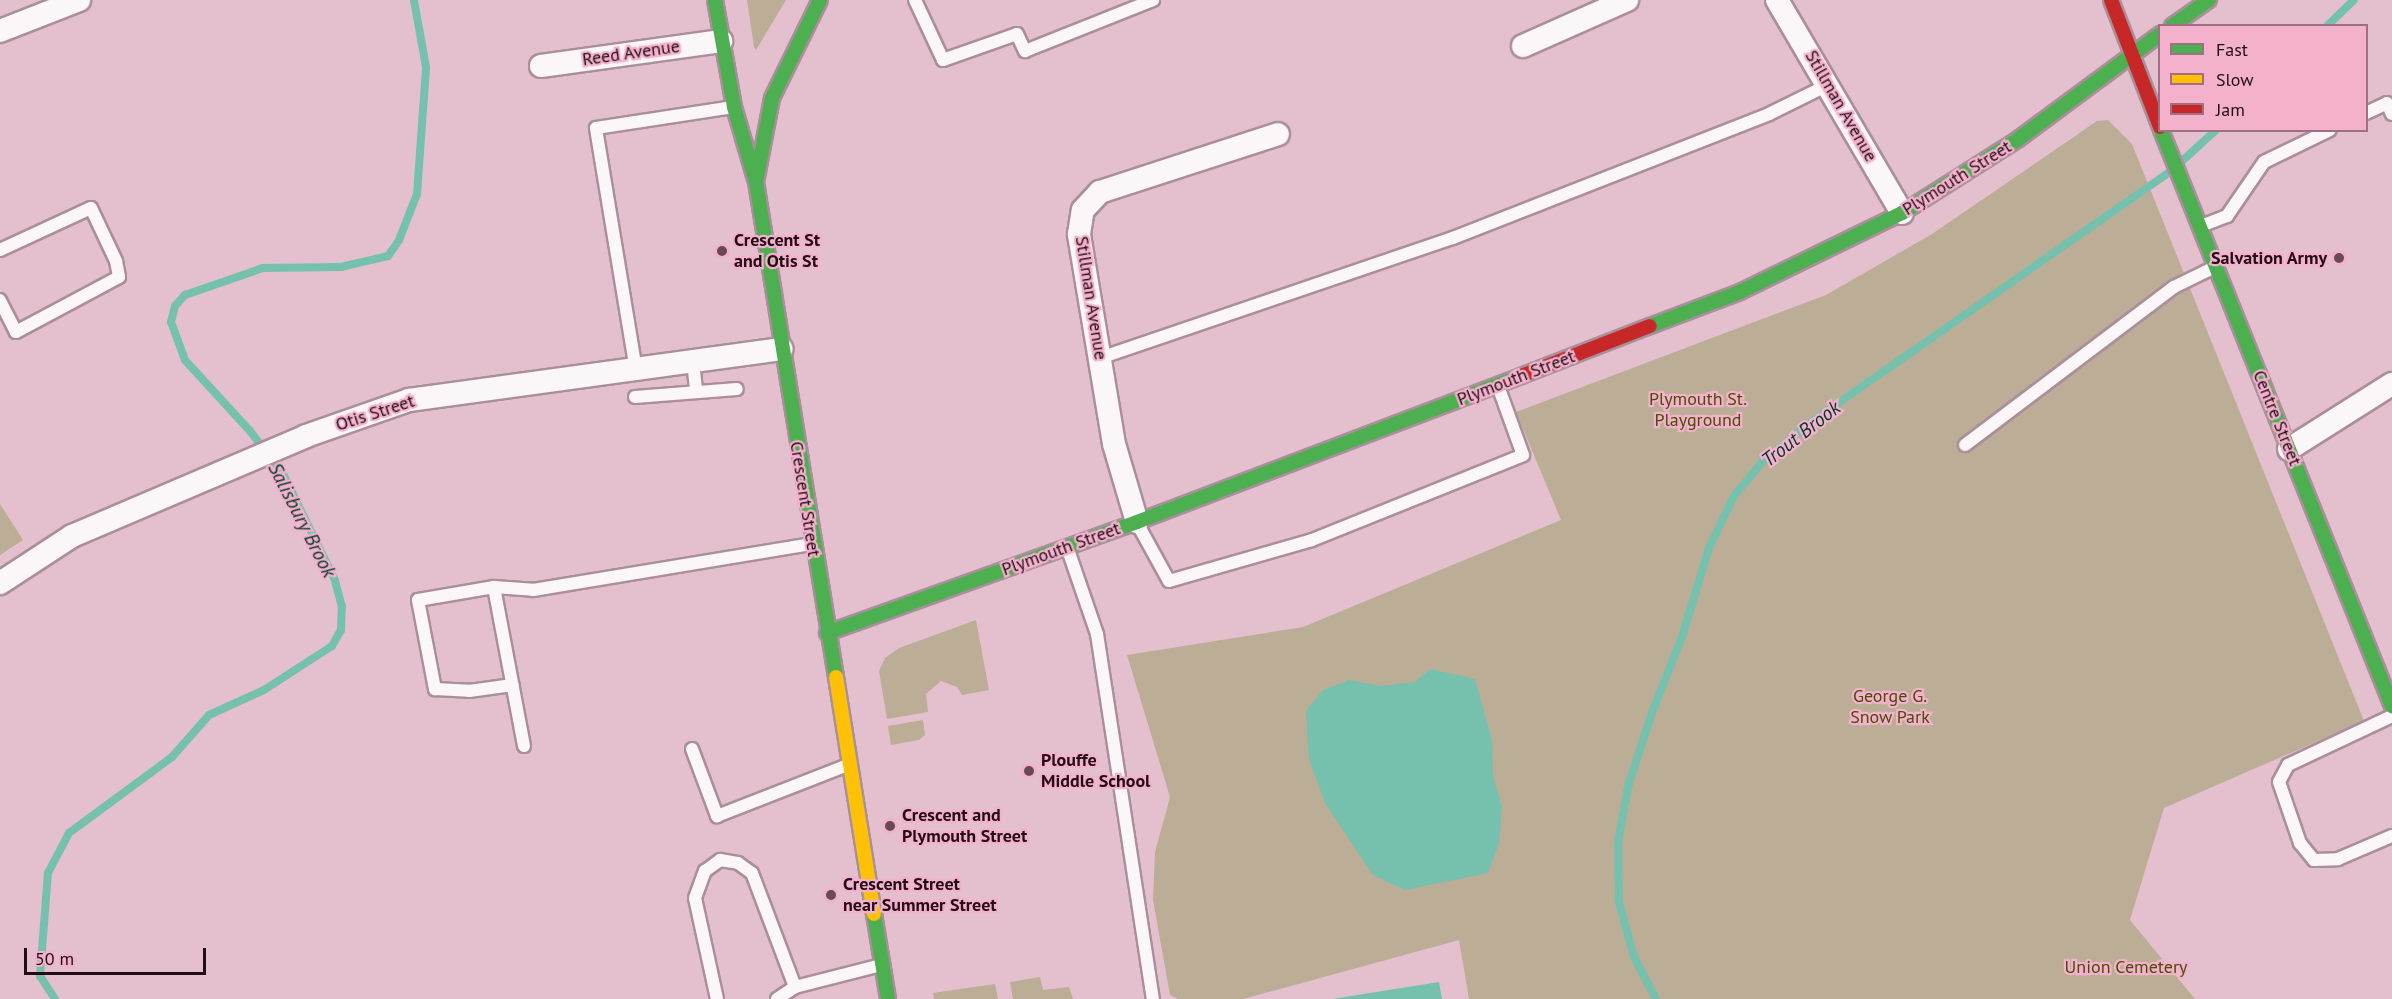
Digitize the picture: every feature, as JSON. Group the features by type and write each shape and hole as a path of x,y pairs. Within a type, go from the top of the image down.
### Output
{"main road":[{"name":"Crescent Street","path":"715,0 734,107 756,182 812,544 888,999"},
{"path":"756,182 772,98 820,0"},
{"name":"Centre Street","path":"2111,0 2158,124"},
{"path":"2175,24 2209,0"},
{"name":"Plymouth Street","path":"827,633 1137,522 1740,292 1902,213 2017,140 2158,36"},
{"name":"Centre Street","path":"2161,132 2392,706"}],"street":[{"path":"0,31 79,0"},
{"path":"1523,46 1627,0"},
{"name":"Stillman Avenue","path":"1777,0 1830,84 1902,213"},
{"name":"Reed Avenue","path":"541,66 721,41"},
{"name":"Stillman Avenue","path":"1137,522 1114,444 1079,234 1083,210 1100,192 1278,134"},
{"name":"Otis Street","path":"0,583 72,536 287,444 409,400 782,350"},
{"path":"2289,449 2392,384"}],"lane":[{"path":"917,0 943,60 1017,34 1025,51 1154,0"},
{"path":"1100,358 1453,238 1769,114 1830,84"},
{"path":"2368,112 2387,103 2392,114"},
{"path":"636,370 596,128 734,107"},
{"path":"2199,226 2227,216 2264,162 2326,132"},
{"path":"0,250 91,208 116,261 119,277 16,332 0,300"},
{"path":"1965,446 2174,287 2216,267"},
{"path":"693,361 696,392"},
{"path":"1137,522 1169,581 1312,540 1523,455 1497,385"},
{"path":"635,397 737,389"},
{"path":"513,685 469,691 435,689 418,600 494,587 533,591 812,544"},
{"path":"1067,547 1097,634 1153,999"},
{"path":"494,587 524,746"},
{"path":"2392,716 2288,765 2279,782 2300,843 2314,860 2338,859 2392,836"},
{"path":"692,749 717,816 849,764"},
{"path":"717,999 695,898 705,872 720,860 738,863 752,873 795,987"},
{"path":"777,999 795,987 883,965"}],"green space":[{"path":"747,0 786,0 756,50 754,47"},
{"name":"George G. Snow Park","path":"2108,120 2132,144 2364,721 2164,808 2130,920 2195,999 1469,999 1459,940 1243,999 1178,999 1170,995 1153,900 1155,852 1170,797 1127,655 1303,627 1561,520 1516,412 1826,295 1932,234 2097,121"},
{"path":"0,504 23,540 0,555"},
{"path":"976,620 989,690 962,695 957,687 941,681 926,694 928,712 887,719 879,671 885,658 899,648"},
{"path":"923,720 925,735 919,740 891,745 888,726"},
{"path":"1040,977 1043,990 1069,987 1073,999 1013,999 1010,982"},
{"path":"995,984 998,999 934,999 933,993"}],"shaded area":[{"path":"1430,669 1475,679 1492,740 1493,776 1502,806 1499,843 1488,873 1405,890 1373,875 1325,803 1309,759 1306,711 1323,690 1349,680 1381,686 1415,682"},
{"path":"1439,982 1442,999 1332,999"}],"waterway":[{"name":"Salisbury Brook","path":"55,999 40,976 48,873 69,833 172,757 209,715 264,690 332,646 341,630 342,607 334,578 282,472 250,431 185,360 171,322 175,306 185,295 263,268 341,267 388,256 399,240 417,194 426,67 414,0"},
{"name":"Trout Brook","path":"2329,24 2354,0"},
{"name":"Trout Brook","path":"2181,162 2214,132"},
{"name":"Trout Brook","path":"1656,999 1634,957 1619,902 1618,841 1629,783 1653,710 1682,637 1709,548 1734,496 1763,461 1814,420 2170,172"}],"traffic: fast":[{"path":"715,0 734,107 756,182 836,677"},
{"path":"757,177 772,98 820,0"},
{"path":"2175,24 2209,0"},
{"path":"1650,326 1740,292 1902,213 2017,140 2158,35"},
{"path":"2162,132 2392,706"},
{"path":"827,633 1137,522 1521,376"},
{"path":"874,914 888,999"}],"traffic: slow":[{"path":"836,677 874,914"}],"traffic: jam":[{"path":"2111,0 2158,122"},
{"path":"1521,376 1650,326"}],"place":[{"name":"Crescent St and Otis St","path":"722,251"},
{"name":"Salvation Army","path":"2339,258"},
{"name":"Plouffe Middle School","path":"1029,771"},
{"name":"Crescent and Plymouth Street","path":"890,826"},
{"name":"Crescent Street near Summer Street","path":"831,895"}],"park label":[{"name":"Plymouth St. Playground","path":"1698,410"},
{"name":"Union Cemetery","path":"2126,967"}]}
